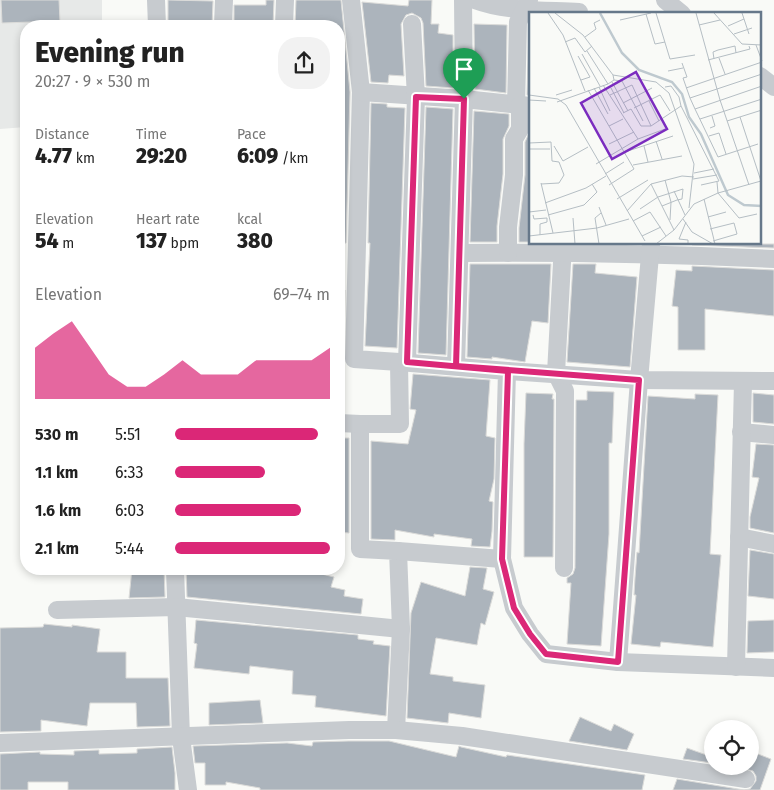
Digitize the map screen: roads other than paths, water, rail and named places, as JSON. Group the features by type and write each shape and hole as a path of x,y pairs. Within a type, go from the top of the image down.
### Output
{"street":[{"path":"156,0 157,20"},
{"path":"223,20 224,0"},
{"path":"284,20 285,0"},
{"path":"351,0 361,92 354,359 639,380 774,382"},
{"path":"456,366 464,99 463,0"},
{"path":"476,0 485,4 527,4 573,12"},
{"path":"557,0 577,12"},
{"path":"666,0 680,12"},
{"path":"508,253 508,227 514,174 514,139 520,129 522,106 518,22 527,4"},
{"path":"345,423 400,424 416,97 412,24"},
{"path":"762,78 774,87"},
{"path":"361,92 464,99 522,106"},
{"path":"460,253 508,253 563,248 651,249 774,259"},
{"path":"563,248 556,374 565,391 564,568"},
{"path":"618,662 639,380 651,249"},
{"path":"508,371 502,559 514,608 530,634 546,654 618,662 774,668"},
{"path":"736,666 743,382"},
{"path":"360,424 360,549 502,559"},
{"path":"741,432 774,435"},
{"path":"739,537 774,544"},
{"path":"396,730 401,629 398,551"},
{"path":"174,575 181,737 188,790"},
{"path":"57,610 176,607 401,629"},
{"path":"0,743 349,730 396,730 462,736 746,779"}]}
